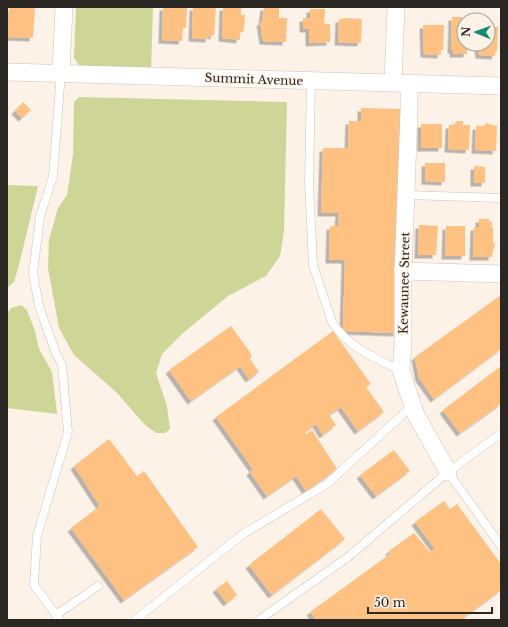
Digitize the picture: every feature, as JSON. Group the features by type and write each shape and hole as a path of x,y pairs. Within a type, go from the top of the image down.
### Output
{"street":[{"path":"61,73 64,7"},
{"name":"Kewaunee Street","path":"396,7 406,195 403,271 403,343 401,371 416,415 448,472"},
{"name":"Summit Avenue","path":"7,72 501,86"},
{"path":"403,271 501,274"}],"lane":[{"path":"61,73 53,176 40,217 32,273 39,306 54,351 62,365 68,432 37,536 34,585 58,618 98,586"},
{"path":"311,80 309,183 313,265 332,322 337,330 350,343 401,371"},
{"path":"406,195 501,198"},
{"path":"135,620 243,534 327,484 413,405"},
{"path":"259,620 348,557 448,472 501,433"},
{"path":"448,472 501,546"}],"green space":[{"path":"76,7 153,7 151,70 80,67 74,58"},
{"path":"79,97 287,102 284,231 280,256 266,276 228,296 183,333 162,354 156,373 167,406 170,429 165,433 156,433 145,425 116,392 74,355 59,328 48,268 49,240 58,208 67,195 73,154 74,102"},
{"path":"7,185 38,186 14,282 7,288"},
{"path":"21,305 27,310 35,331 39,349 52,372 57,414 7,408 7,313 11,308"}],"building":[{"path":"9,7 35,7 33,38 8,37"},
{"path":"163,7 187,8 186,28 183,28 182,41 162,40"},
{"path":"193,7 216,7 214,36 209,35 209,39 192,38"},
{"path":"223,7 241,7 241,15 245,15 244,29 243,32 240,32 240,40 222,38"},
{"path":"264,7 279,7 279,18 287,18 286,42 263,41 260,22 262,22"},
{"path":"310,9 325,9 324,24 330,24 330,42 309,43 309,29 303,29 303,18 310,18"},
{"path":"452,17 456,17 456,52 467,52 467,54 453,54 453,50 451,50"},
{"path":"339,19 362,19 361,43 338,42"},
{"path":"423,25 444,25 443,50 441,50 441,55 424,54"},
{"path":"496,27 498,27 497,51"},
{"path":"479,52 496,52 495,56 479,55"},
{"path":"23,102 31,110 22,118 15,111"},
{"path":"361,108 403,109 397,333 343,331 345,260 329,260 330,226 338,226 339,213 321,213 323,148 348,148 349,121 361,121"},
{"path":"456,121 463,121 463,125 470,125 469,150 448,149 449,125 455,125"},
{"path":"485,123 497,126 496,151 475,150 476,126 485,126"},
{"path":"421,124 442,124 442,148 421,148"},
{"path":"425,163 445,163 445,182 425,181"},
{"path":"474,166 485,167 485,183 474,183"},
{"path":"479,219 489,219 489,221 492,222 492,226 489,227 493,227 493,243 495,243 492,257 473,257 474,227 479,227"},
{"path":"419,225 438,226 436,255 418,255"},
{"path":"446,226 465,226 465,256 445,256"},
{"path":"501,295 501,349 434,399 419,378 415,357"},
{"path":"231,326 252,355 250,359 259,372 249,379 240,366 191,401 169,370"},
{"path":"333,331 371,384 366,387 384,412 358,431 341,407 329,415 336,425 323,435 316,424 305,432 306,434 312,430 337,469 306,491 296,476 267,496 250,472 253,469 216,417"},
{"path":"501,366 501,404 460,433 443,410"},
{"path":"109,439 137,476 144,471 198,547 124,600 71,528 100,506 74,466"},
{"path":"394,450 410,471 376,496 360,475"},
{"path":"444,501 450,509 457,504 501,564 501,590 463,618 464,620 316,620 310,612 390,554 389,551 414,533 430,552 435,549 415,522"},
{"path":"321,509 345,539 272,595 249,565"},
{"path":"227,581 237,595 227,603 216,589"}]}
